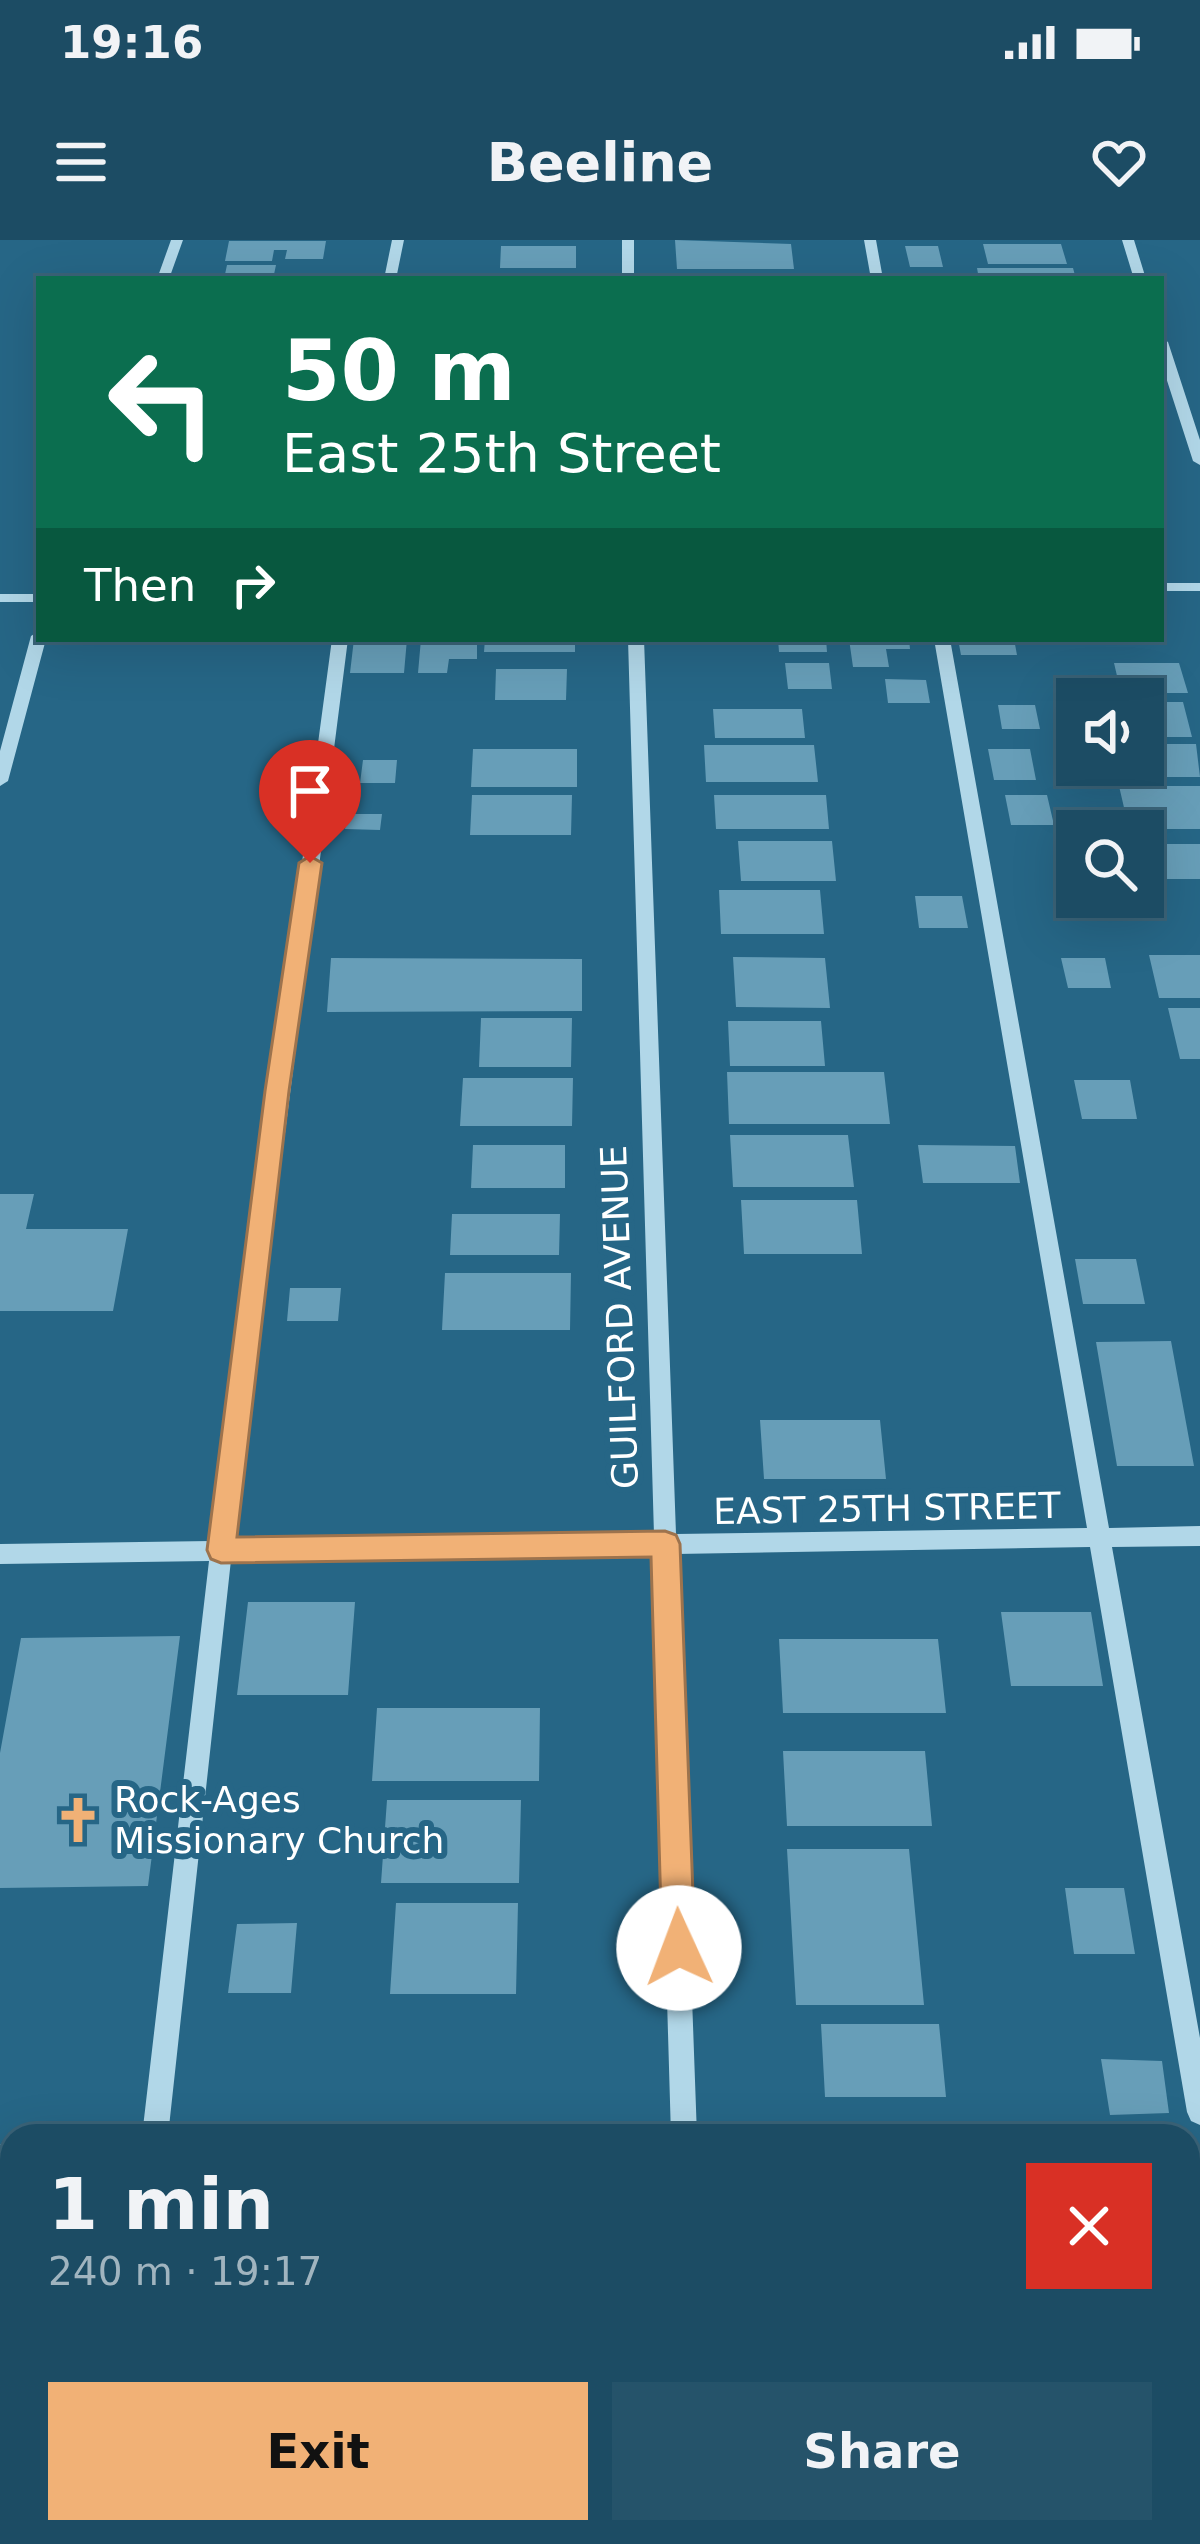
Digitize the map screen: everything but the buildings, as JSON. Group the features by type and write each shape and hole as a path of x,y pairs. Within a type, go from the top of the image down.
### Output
{"street":[{"path":"164,276 177,240"},
{"path":"391,276 398,240"},
{"path":"628,240 628,276"},
{"path":"870,240 877,276"},
{"path":"1128,240 1139,276"},
{"path":"1164,351 1200,461"},
{"path":"1164,587 1200,586"},
{"path":"0,598 36,598"},
{"path":"0,781 37,642"},
{"path":"156,2124 277,1091 340,642"},
{"name":"GUILFORD AVENUE","path":"636,642 684,2124"},
{"path":"943,642 1200,2113"},
{"name":"EAST 25TH STREET","path":"0,1554 1200,1536"}],"place":[{"name":"Rock-Ages Missionary Church","path":"78,1820"}],"route":[{"path":"310,863 221,1550 665,1544 679,1948"}]}
